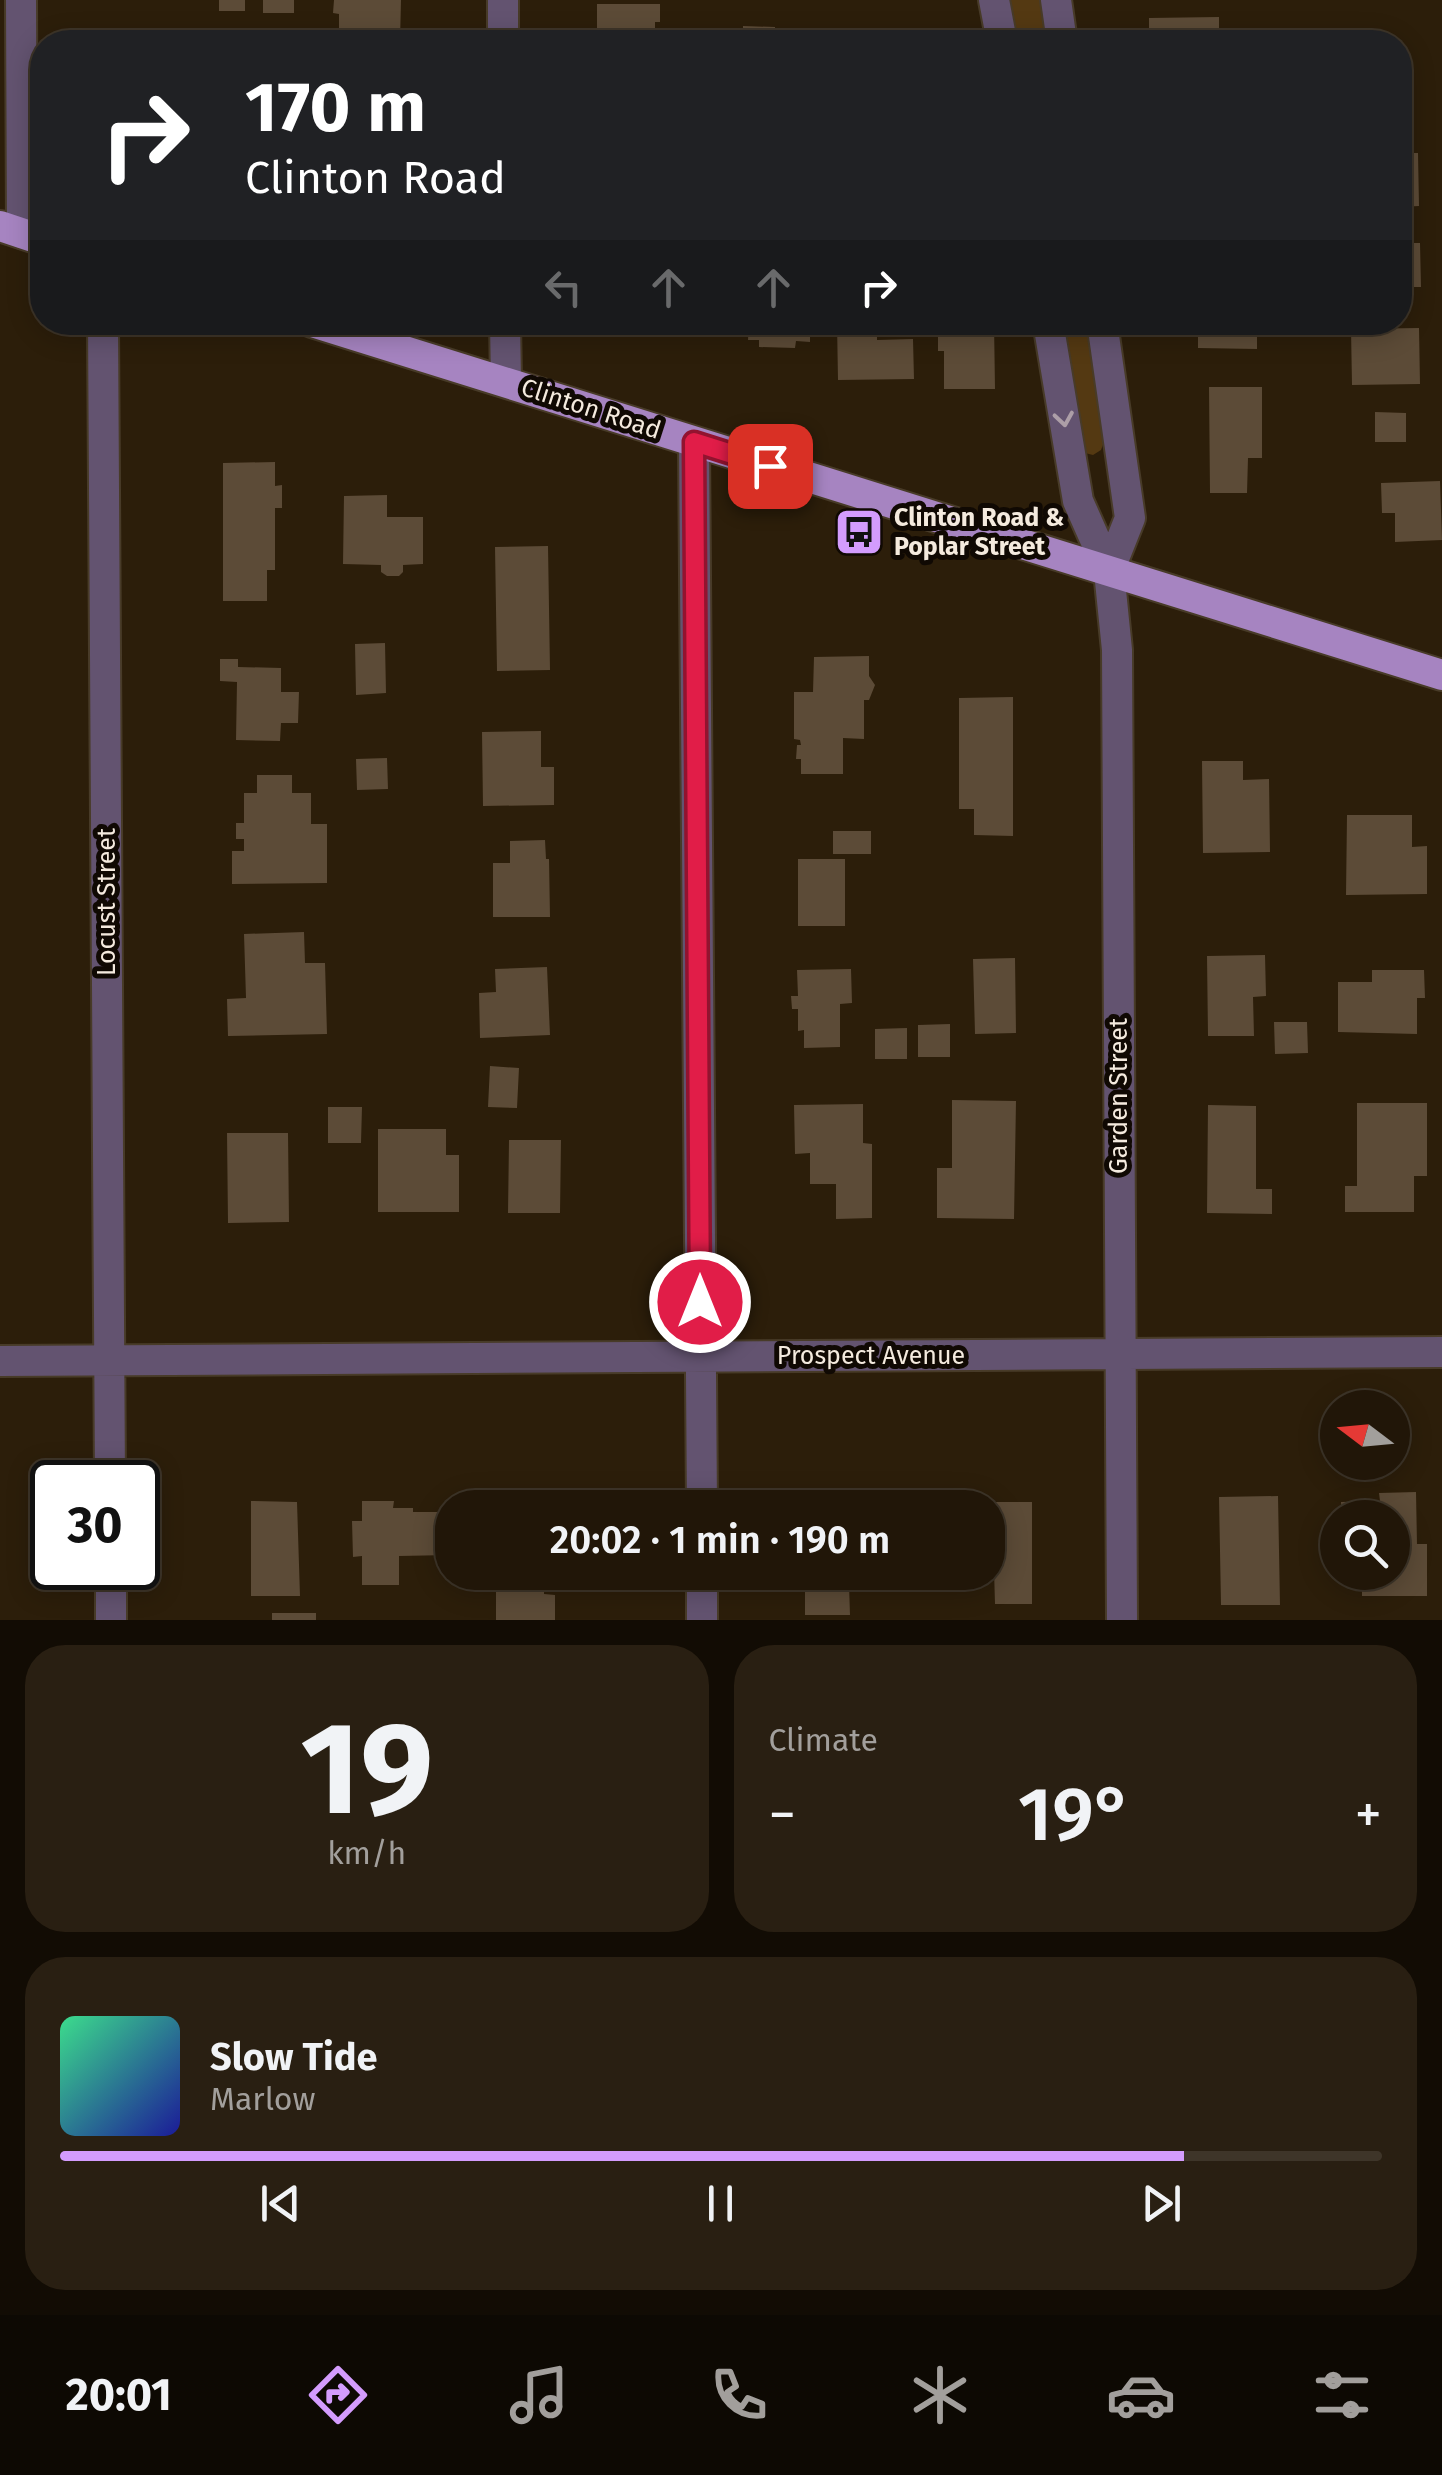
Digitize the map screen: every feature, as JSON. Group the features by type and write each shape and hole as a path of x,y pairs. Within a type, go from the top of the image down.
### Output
{"main road":[{"name":"Clinton Road","path":"355,335 1442,676"}],"street":[{"path":"21,0 22,233"},
{"path":"503,0 504,30"},
{"path":"994,0 1000,30"},
{"path":"1056,0 1060,30"},
{"name":"Locust Street","path":"103,335 110,1460"},
{"path":"505,335 506,380"},
{"name":"Garden Street","path":"1050,335 1078,501 1108,572 1116,650 1122,1620"},
{"name":"Garden Street","path":"1104,335 1130,518 1108,572"},
{"path":"694,442 702,1490"},
{"name":"Prospect Avenue","path":"0,1361 1442,1352"},
{"path":"111,1590 111,1620"},
{"path":"702,1590 702,1620"}],"shaded area":[{"path":"1000,0 1051,0 1055,30 1005,30"},
{"path":"1056,335 1095,335 1106,437 1101,450 1093,455 1085,453"}],"building":[{"path":"219,0 245,0 245,11 219,11"},
{"path":"263,0 294,0 294,13 263,13"},
{"path":"334,0 401,0 400,30 339,30 339,14 333,13"},
{"path":"597,4 660,4 660,22 655,22 655,30 597,30"},
{"path":"1219,17 1219,30 1149,30 1149,18"},
{"path":"743,26 775,27 775,30 743,30"},
{"path":"1412,153 1418,153 1419,206 1412,206"},
{"path":"1412,243 1420,243 1421,287 1412,287"},
{"path":"1412,328 1419,328 1420,384 1352,385 1351,335 1412,335"},
{"path":"748,335 810,335 810,342 796,341 795,348 759,347 759,340 748,340"},
{"path":"837,335 913,339 914,379 838,380"},
{"path":"938,335 994,335 995,389 944,389 944,351 938,351"},
{"path":"1198,335 1257,335 1257,349 1198,348"},
{"path":"1209,387 1262,387 1262,458 1248,458 1247,493 1210,493"},
{"path":"1375,412 1406,413 1406,442 1375,442"},
{"path":"275,462 275,486 282,485 282,508 275,508 275,570 267,570 267,601 223,601 223,463"},
{"path":"1440,481 1442,540 1395,542 1395,513 1382,513 1381,483"},
{"path":"387,495 387,517 423,517 423,564 403,565 399,576 387,576 381,572 381,565 343,564 344,496"},
{"path":"548,546 550,670 497,671 495,547"},
{"path":"385,643 386,693 356,695 355,644"},
{"path":"869,656 869,676 875,685 869,700 864,700 864,739 843,738 843,774 801,774 801,759 796,759 800,740 794,739 794,692 813,692 814,657"},
{"path":"220,659 238,659 238,667 281,668 281,692 299,692 298,723 281,723 280,741 236,740 237,682 220,681"},
{"path":"1013,697 1013,836 974,835 974,809 959,809 959,698"},
{"path":"541,731 541,767 554,767 554,805 483,806 482,732"},
{"path":"387,758 388,789 357,790 356,759"},
{"path":"1202,761 1243,761 1243,780 1269,779 1270,852 1203,853"},
{"path":"257,775 292,775 292,793 311,793 311,824 327,824 327,883 232,884 232,851 244,851 244,839 236,839 236,823 244,823 244,793 257,793"},
{"path":"1347,815 1412,815 1412,847 1427,846 1427,894 1346,895"},
{"path":"833,831 871,831 871,854 833,854"},
{"path":"545,840 550,917 493,917 493,863 510,863 510,841"},
{"path":"798,859 845,859 845,926 798,926"},
{"path":"304,932 305,963 325,963 327,1034 228,1036 227,999 246,998 244,934"},
{"path":"1265,955 1266,996 1253,997 1254,1036 1208,1036 1207,956"},
{"path":"1015,958 1016,1033 975,1034 973,959"},
{"path":"547,967 550,1035 480,1038 479,993 496,992 495,969"},
{"path":"851,969 852,1003 840,1004 840,1047 804,1048 804,1030 798,1031 798,1009 792,1009 791,996 798,996 797,970"},
{"path":"1372,970 1424,970 1425,998 1417,998 1417,1034 1338,1032 1338,982 1372,982"},
{"path":"1274,1022 1307,1022 1308,1053 1275,1054"},
{"path":"950,1024 950,1057 918,1057 918,1025"},
{"path":"907,1028 907,1059 875,1059 875,1029"},
{"path":"490,1066 519,1068 517,1108 488,1107"},
{"path":"952,1100 1016,1101 1014,1219 937,1218 937,1168 952,1168"},
{"path":"1357,1103 1427,1103 1427,1176 1414,1176 1414,1212 1345,1212 1345,1186 1357,1186"},
{"path":"863,1104 863,1143 872,1144 872,1218 836,1219 836,1184 810,1184 810,1153 795,1154 794,1105"},
{"path":"1208,1105 1256,1106 1256,1189 1272,1189 1272,1214 1207,1213"},
{"path":"328,1107 362,1107 361,1143 328,1143"},
{"path":"378,1129 446,1129 446,1155 459,1155 459,1212 378,1212"},
{"path":"227,1133 288,1133 289,1222 228,1223"},
{"path":"509,1140 561,1140 560,1213 508,1213"},
{"path":"1416,1492 1417,1544 1427,1544 1427,1596 1362,1596 1362,1590 1410,1590 1410,1500 1380,1500 1379,1493"},
{"path":"1278,1496 1280,1605 1221,1605 1219,1497"},
{"path":"251,1501 297,1502 300,1596 251,1596"},
{"path":"362,1501 394,1501 393,1508 435,1512 435,1555 399,1556 399,1585 362,1585 362,1556 353,1557 352,1521 362,1521"},
{"path":"1005,1502 1032,1502 1032,1604 995,1604 995,1590 1005,1590"},
{"path":"496,1590 544,1590 544,1594 555,1595 555,1620 496,1620"},
{"path":"805,1590 849,1590 850,1615 805,1615"},
{"path":"272,1613 316,1613 316,1620 272,1620"}],"place":[{"name":"Clinton Road & Poplar Street","path":"859,532"}],"route":[{"path":"700,1302 694,442 770,466"}]}
